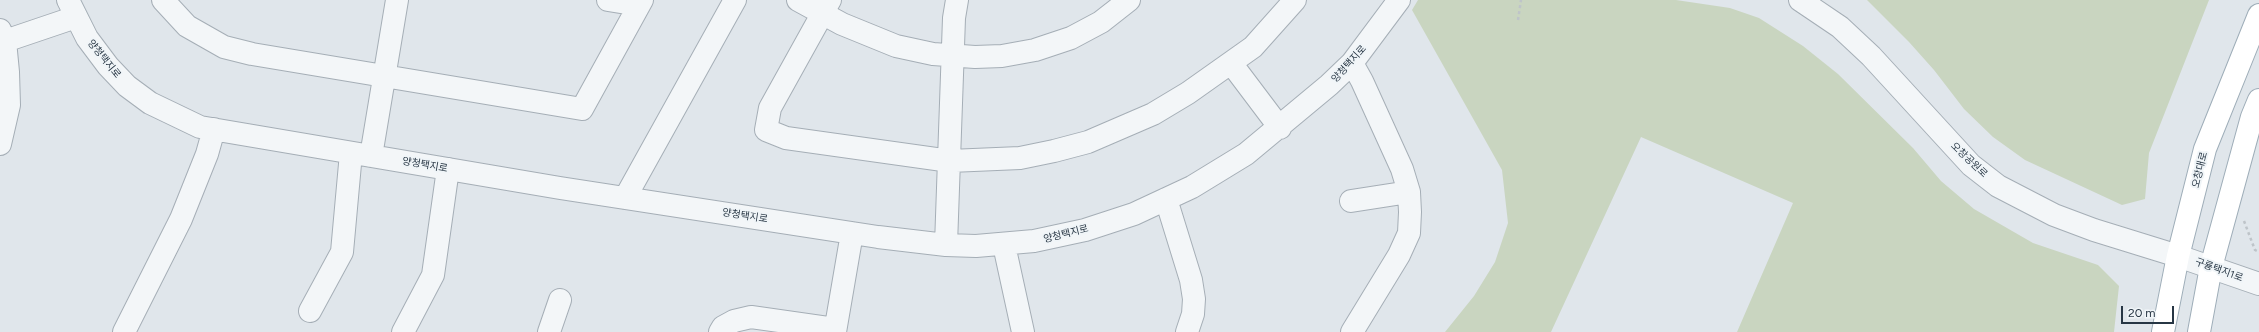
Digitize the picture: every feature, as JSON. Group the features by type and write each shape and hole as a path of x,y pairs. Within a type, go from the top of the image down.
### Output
{"main road":[{"name":"오창대로","path":"2163,332 2178,256 2205,149 2259,16"},
{"path":"2199,332 2211,267 2252,116 2259,100"}],"street":[{"path":"163,0 187,26 224,47 252,54 582,109 640,2 608,0"},
{"path":"310,310 342,252 361,154 384,76 397,0"},
{"path":"625,198 735,0"},
{"path":"798,0 826,7 866,35 896,46 933,54 954,56 1002,56 1035,50 1071,38 1101,22 1118,4"},
{"path":"946,245 954,56 954,18 957,0"},
{"path":"826,7 770,108 766,130 786,138 950,162 1020,158 1088,142 1153,114 1188,93 1253,47 1295,0"},
{"name":"양청택지로","path":"72,9 87,38 99,55 127,86 150,103 171,115 200,127 625,198 852,232 946,245 1004,245 1034,241 1085,230 1134,214 1192,187 1246,154 1280,128 1352,63 1399,0"},
{"name":"오창공원로","path":"1800,0 1840,27 1871,56 1971,165 1998,186 2054,215 2178,256"},
{"path":"0,144 9,105 8,72 2,35 72,9"},
{"path":"1231,63 1280,128"},
{"path":"1352,63 1362,81 1402,169 1409,192 1409,233 1386,279 1352,332"},
{"path":"124,332 181,219 207,154 214,129"},
{"path":"403,332 433,275 448,169"},
{"path":"1351,201 1409,192"},
{"path":"1166,199 1191,280 1194,299 1193,314 1187,332"},
{"path":"720,332 723,327 734,321 751,317 835,331 852,232"},
{"path":"1004,245 1023,332"},
{"name":"구룡택지1로","path":"2178,256 2259,284"},
{"path":"549,332 560,300"}],"path":[{"path":"1518,20 1520,0"},
{"path":"2243,218 2255,250 2259,252"}],"green space":[{"path":"1418,0 1676,0 1730,8 1759,18 1803,46 1838,74 1913,148 1941,181 1974,209 2033,243 2098,265 2119,286 2114,332 1737,332 1793,203 1641,137 1551,332 1445,332 1474,296 1495,262 1508,223 1502,170 1412,10"},
{"path":"1867,0 2209,0 2149,153 2145,199 2122,205 2025,160 1993,137 1964,109 1934,70 1909,42"}]}
